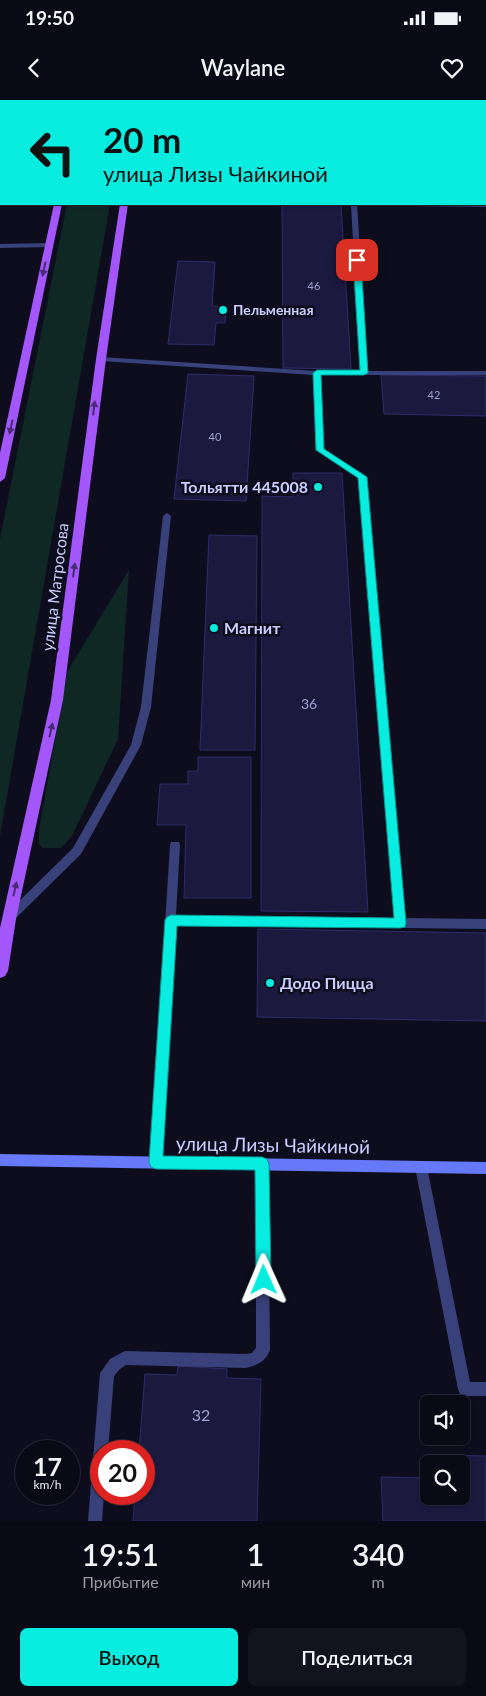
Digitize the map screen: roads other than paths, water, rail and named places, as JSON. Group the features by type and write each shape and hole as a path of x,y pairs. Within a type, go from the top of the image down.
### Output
{"main road":[{"path":"0,478 58,205"},
{"name":"улица Матросова","path":"0,971 9,919 57,700 100,359 124,205"},
{"name":"улица Лизы Чайкиной","path":"0,1160 486,1168"}],"lane":[{"path":"252,100 258,100"},
{"path":"354,205 364,373"},
{"path":"0,246 49,245"},
{"path":"100,359 317,373 486,373"},
{"path":"317,373 320,450 363,477 400,923"},
{"path":"9,919 77,851 136,745 146,708 167,516"},
{"path":"156,1162 175,846"},
{"path":"171,920 486,924"},
{"path":"95,1521 107,1373 114,1364 125,1358 246,1360 256,1359 263,1350 262,1164"},
{"path":"421,1167 464,1389 486,1389"}],"place":[{"name":"Пельменная","path":"223,310"},
{"name":"Тольятти 445008","path":"318,487"},
{"name":"Магнит","path":"214,628"},
{"name":"Додо Пицца","path":"270,983"}]}
